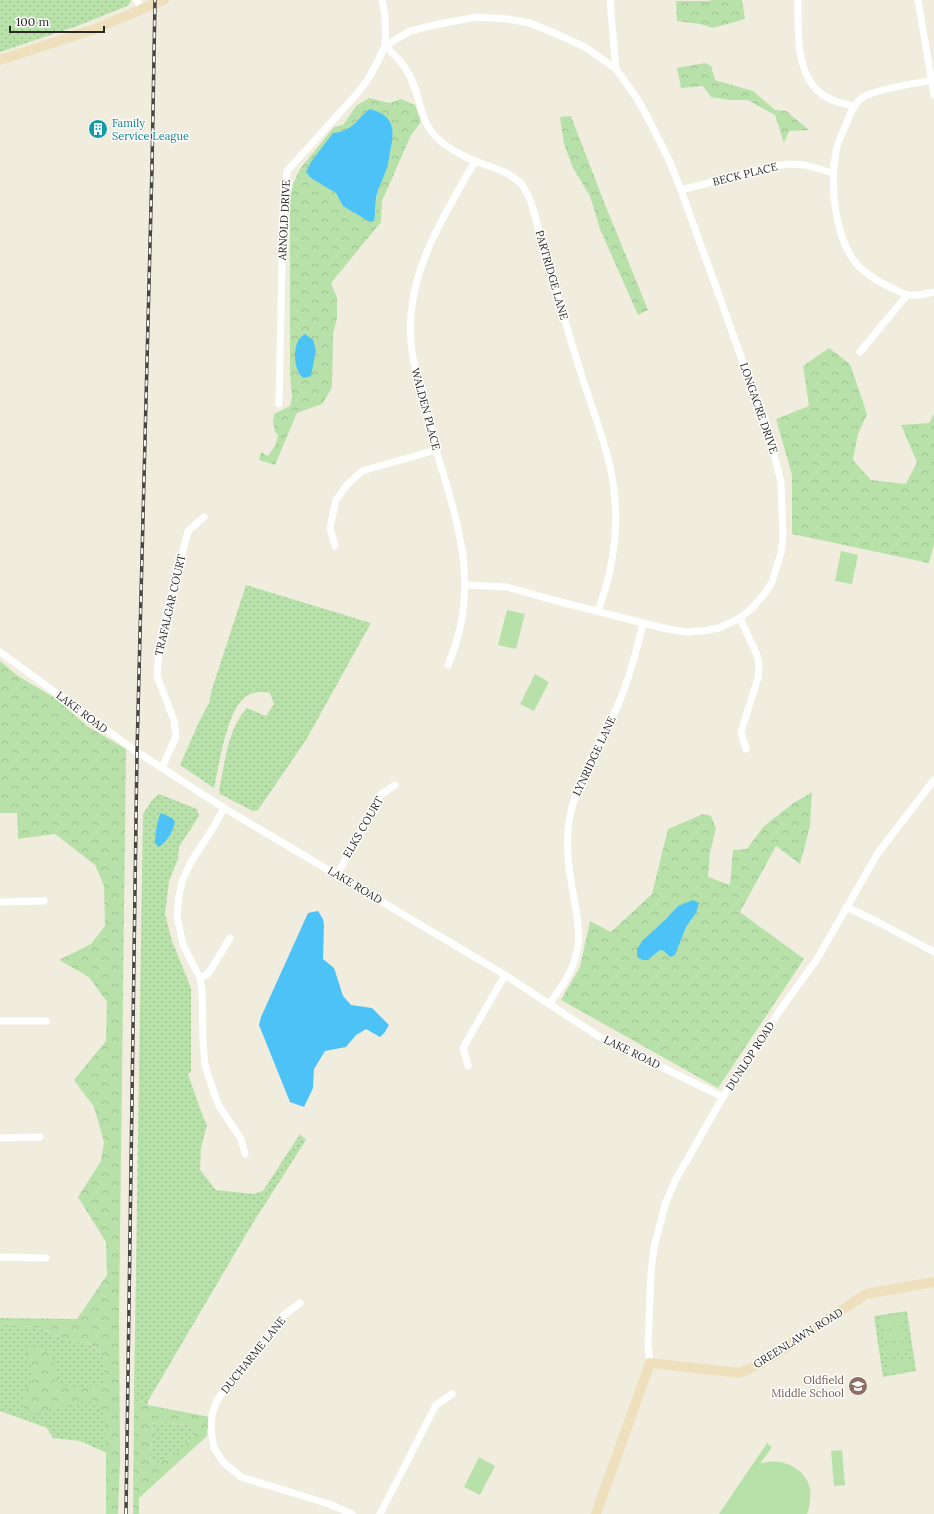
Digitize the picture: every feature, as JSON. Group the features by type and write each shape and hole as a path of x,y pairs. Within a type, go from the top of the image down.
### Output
{"main road":[{"path":"0,60 95,29 139,5 164,0"},
{"name":"GREENLAWN ROAD","path":"650,1363 740,1373 785,1348 866,1294 934,1282"},
{"path":"596,1514 650,1363"}],"street":[{"path":"382,0 385,9 386,28 384,46"},
{"path":"610,0 616,69"},
{"path":"798,0 798,34 801,58 809,79 819,92 832,100 854,106"},
{"path":"918,0 933,81 934,95"},
{"path":"384,46 410,31 439,24 477,17 507,19 530,23 585,47 616,69"},
{"name":"PARTRIDGE LANE","path":"384,46 401,61 408,71 417,93 424,121 438,138 452,149 475,161 508,174 522,185 531,202 563,317 607,456 614,489 615,539 607,587 598,611"},
{"name":"ARNOLD DRIVE","path":"279,404 283,217 287,171 363,86 378,63 384,46"},
{"name":"LONGACRE DRIVE","path":"466,585 507,587 643,624 680,631 703,631 719,628 740,618 765,593 772,582 777,568 783,538 783,500 781,482 765,419 669,160 636,97 616,69"},
{"path":"933,81 874,92 862,98 854,106 838,143 833,173 835,200 840,230 847,250 856,264 879,280 907,295 920,295 934,292"},
{"name":"WALDEN PLACE","path":"448,665 462,624 466,585 465,564 444,471 436,450 424,399 417,381 410,345 411,313 418,280 430,243 444,214 475,161"},
{"name":"BECK PLACE","path":"681,190 770,167 788,164 805,165 833,173"},
{"path":"860,352 907,295"},
{"path":"334,546 330,528 336,500 352,480 362,471 436,450"},
{"name":"TRAFALGAR COURT","path":"162,768 176,736 174,720 157,676 163,627 188,531 204,517"},
{"path":"740,618 757,655 760,666 758,678 741,732 746,749"},
{"name":"LYNRIDGE LANE","path":"550,1003 566,980 575,960 579,937 578,916 571,881 568,849 568,824 572,804 580,780 617,708 629,680 643,624"},
{"name":"LAKE ROAD","path":"0,652 127,745 224,808 505,975 550,1003 598,1036 723,1097"},
{"name":"DUNLOP ROAD","path":"650,1363 648,1345 651,1272 654,1247 666,1202 676,1179 723,1097 778,1013 817,959 878,854 934,780"},
{"name":"ELKS COURT","path":"337,875 380,795 395,784"},
{"path":"224,808 192,860 183,879 178,895 177,915 183,945 200,978 205,1065 218,1104 241,1139 245,1154"},
{"path":"0,902 44,901"},
{"path":"846,908 876,921 934,952"},
{"path":"200,978 206,976 210,972 230,938"},
{"path":"468,1066 463,1048 505,975"},
{"path":"0,1021 46,1021"},
{"path":"0,1138 40,1137"},
{"path":"0,1258 46,1258"},
{"name":"DUCHARME LANE","path":"300,1303 284,1315 217,1400 212,1415 214,1448 223,1462 241,1477 328,1504 352,1514"},
{"path":"380,1514 436,1405 452,1394"}],"green space":[{"path":"0,0 131,0 127,6 77,26 0,52"},
{"path":"742,0 745,19 713,28 700,24 677,21 676,1"},
{"path":"705,63 711,66 715,80 753,91 775,110 786,111 809,130 789,131 784,143 775,115 748,100 729,100 711,97 703,86 681,88 677,68"},
{"path":"369,98 390,103 401,99 415,105 421,122 411,135 382,201 381,222 331,283 337,298 337,319 333,333 332,388 322,404 297,413 275,465 259,460 261,452 268,456 276,444 278,435 275,432 273,422 274,414 290,406 292,397 290,374 290,199 293,184 300,169 334,127 343,125 356,106","holes":["360,117 379,188 376,200 376,213 353,211 343,206 336,193 333,133 348,128"]},
{"path":"571,116 648,310 638,315 600,229 590,196 573,168 564,144 560,117"},
{"path":"829,348 850,364 867,414 858,434 853,460 871,480 906,484 917,462 901,425 929,423 934,414 934,544 929,563 792,534 792,475 776,419 809,406 803,366"},
{"path":"841,551 858,555 852,584 835,581"},
{"path":"246,585 371,623 306,740 258,810 253,811 220,794 219,790 225,758 235,726 247,708 266,716 274,704 270,693 259,692 248,695 236,708 227,729 214,788 180,765 209,703 212,689"},
{"path":"507,610 525,614 516,649 498,645"},
{"path":"0,661 18,676 55,698 87,726 126,749 119,1319 120,1461 118,1514 106,1514 106,1419 100,1403 83,1401 30,1415 21,1404 27,1387 33,1378 25,1347 45,1349 52,1355 57,1382 74,1389 106,1384 102,1356 89,1343 64,1339 42,1329 0,1322 0,1318 77,1319 107,1275 106,1242 78,1197 101,1161 104,1142 94,1107 74,1080 106,1041 107,1002 89,977 59,960 91,944 105,926 104,886 95,865 55,834 18,839 17,813 0,813"},
{"path":"535,674 549,682 534,711 520,704"},
{"path":"812,792 810,826 800,864 776,846 740,912 804,959 718,1088 561,1000 580,967 590,921 611,932 652,894 668,829 703,814 711,816 716,828 710,852 708,877 730,885 733,850 747,849 764,826 792,804","holes":["678,906 696,913 686,927 670,957 664,951 660,950 648,960 643,940"]},
{"path":"159,794 197,809 199,816 179,847 178,859 169,881 165,914 172,941 191,988 191,1072 188,1074 207,1125 201,1148 200,1170 216,1190 253,1194 263,1191 300,1134 306,1140 251,1226 148,1401 148,1405 134,1397 143,814 152,800"},
{"path":"907,1311 916,1371 883,1377 874,1316"},
{"path":"902,1315 904,1325 882,1328 880,1318"},
{"path":"0,1322 42,1329 64,1339 88,1343 102,1356 107,1384 107,1453 80,1441 53,1438 47,1428 0,1411"},
{"path":"904,1328 906,1338 884,1342 883,1332"},
{"path":"907,1342 908,1352 886,1355 885,1345"},
{"path":"909,1359 911,1369 889,1372 887,1362"},
{"path":"134,1397 148,1405 210,1417 207,1436 139,1498 139,1514 133,1514","holes":["164,1421 175,1424 193,1425 196,1432 179,1451 156,1463 150,1454 153,1435 152,1424"]},
{"path":"164,1421 175,1424 193,1425 196,1432 179,1451 156,1463 150,1454 153,1435 152,1424"},
{"path":"767,1443 772,1447 760,1464 775,1461 791,1465 803,1475 810,1489 810,1505 807,1514 719,1514"},
{"path":"842,1450 845,1485 834,1486 831,1451"},
{"path":"479,1457 495,1466 480,1495 464,1487"}],"water":[{"path":"370,109 378,112 389,120 392,131 392,144 388,165 378,189 374,221 370,222 343,206 336,193 311,178 306,172 311,162 333,133 340,132 350,127"},
{"path":"305,334 313,340 316,350 311,376 304,378 296,366 295,350 298,340"},
{"path":"161,813 172,818 175,822 169,836 159,847 155,843 155,840 157,823"},
{"path":"693,900 699,903 696,913 686,927 675,955 670,957 664,951 660,950 648,960 643,960 637,957 637,949 643,940 678,906"},
{"path":"318,911 323,919 324,925 323,959 334,968 343,996 351,1005 372,1008 389,1025 380,1037 366,1029 356,1035 346,1047 325,1051 314,1069 313,1088 304,1107 290,1102 259,1025 261,1017 308,913"}],"railway":[{"path":"126,1514 137,752 155,0"}],"place":[{"name":"Family Service League","path":"98,129"},
{"name":"Oldfield Middle School","path":"858,1386"}]}
